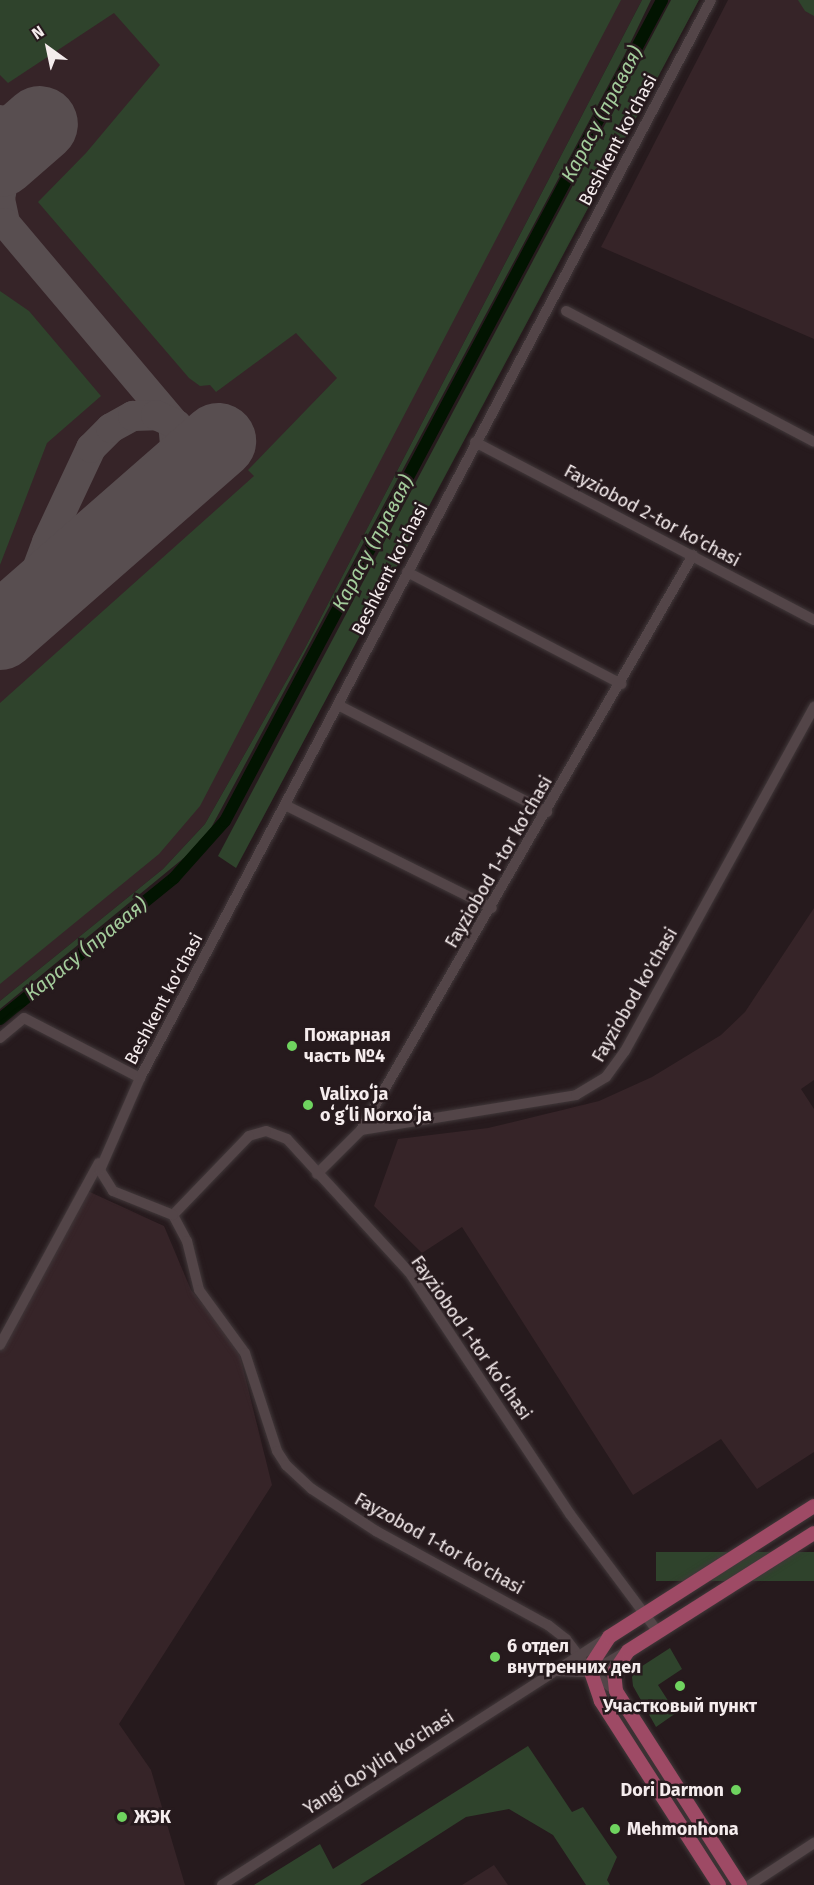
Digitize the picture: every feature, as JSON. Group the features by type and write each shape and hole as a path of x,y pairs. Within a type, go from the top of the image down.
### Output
{"main road":[{"name":"Yangi Qo'yliq ko'chasi","path":"591,1672 597,1653 609,1637 814,1506"},
{"path":"740,1885 616,1691 615,1668 627,1651 814,1533"},
{"path":"591,1672 601,1701 719,1885"}],"street":[{"name":"Beshkent ko'chasi","path":"0,1345 104,1155 140,1078 711,0"},
{"path":"566,311 814,442"},
{"name":"Fayziobod 2-tor ko'chasi","path":"475,442 814,620"},
{"name":"Fayziobod 1-tor ko'chasi","path":"317,1174 361,1130 492,908 693,555"},
{"path":"407,572 621,684"},
{"path":"338,705 547,812"},
{"name":"Fayziobod ko'chasi","path":"361,1130 576,1095 606,1077 625,1051 814,707"},
{"path":"285,805 492,908"},
{"path":"0,1038 24,1018 140,1078"},
{"name":"Fayziobod 1-tor koʻchasi","path":"173,1215 244,1140 260,1132 272,1131 288,1139 317,1174 409,1272 570,1514 658,1632"},
{"name":"Beshkent ko'chasi","path":"104,1155 101,1174 113,1191"},
{"path":"86,1188 97,1185 173,1215"},
{"name":"Fayzobod 1-tor ko'chasi","path":"173,1215 187,1241 199,1290 248,1358 273,1441 285,1465 312,1488 376,1531 548,1625 580,1655 591,1672"},
{"name":"Yangi Qo'yliq ko'chasi","path":"222,1885 609,1637"},
{"path":"556,1671 591,1672 627,1651"},
{"path":"591,1672 616,1691"},
{"path":"750,1885 814,1843"}],"shaded area":[{"path":"0,0 642,0 305,648 205,824 163,869 0,1001"},
{"path":"728,0 814,0 814,339 601,247"},
{"path":"814,908 814,1080 801,1089 814,1109 814,1452 757,1489 721,1439 633,1495 462,1227 422,1253 374,1206 398,1139 488,1128 599,1101 652,1077 721,1035 745,1012"},
{"path":"79,1187 164,1226 191,1290 237,1344 272,1485 119,1724 151,1770 185,1885 0,1885 0,1337"},
{"path":"494,1865 508,1885 462,1885"}],"green space":[{"path":"0,0 621,0 200,806 159,854 0,984 0,703 254,476 248,470 337,378 296,333 216,392 210,385 200,386 189,378 38,202 86,153 160,65 114,13 8,83 0,75"},
{"path":"642,0 651,0 624,56 211,828 185,857 0,1009 0,1001 163,869 205,824 305,648"},
{"path":"671,0 699,0 236,868 218,856"},
{"path":"798,0 814,0 814,16 805,11"},
{"path":"0,291 29,311 101,396 47,443 0,565"},
{"path":"656,1552 814,1552 814,1581 656,1581"},
{"path":"670,1648 682,1669 658,1685 676,1713 656,1727 633,1686 632,1677 636,1670"},
{"path":"528,1746 572,1812 583,1807 617,1857 607,1880 610,1885 586,1885 553,1835 509,1809 466,1817 360,1885 254,1885 320,1844 333,1869"}],"waterway":[{"name":"Карасу (правая)","path":"0,1019 174,878 225,821 662,0"}],"taxiway":[{"path":"0,120 11,139 0,199 5,223 173,422 176,456 161,490"},
{"path":"8,624 24,604 47,542 91,448 111,428 133,416 156,415 177,425"},
{"path":"131,517 170,503 186,488"}],"runway":[{"path":"0,159 40,124"},
{"path":"0,632 218,441"}],"place":[{"name":"Пожарная часть №4","path":"292,1046"},
{"name":"Valixoʻja oʻgʻli Norxoʻja","path":"308,1105"},
{"name":"6 отдел внутренних дел","path":"495,1657"},
{"name":"Участковый пункт","path":"680,1686"},
{"name":"Dori Darmon","path":"736,1790"},
{"name":"ЖЭК","path":"122,1817"},
{"name":"Mehmonhona","path":"615,1829"}]}
